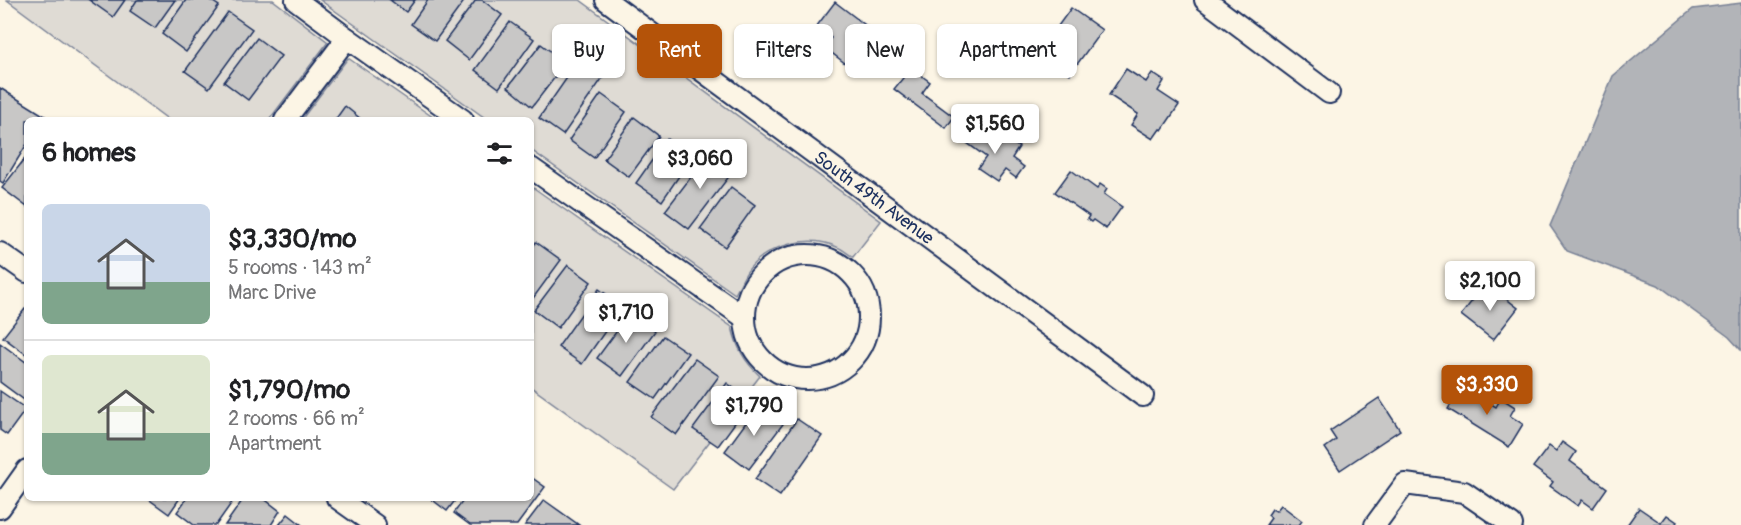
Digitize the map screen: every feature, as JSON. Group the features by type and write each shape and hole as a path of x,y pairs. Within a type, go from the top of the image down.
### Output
{"street":[{"path":"296,0 459,117"},
{"name":"South 49th Avenue","path":"606,0 1143,396"},
{"path":"1205,0 1329,93"},
{"path":"287,117 347,38"},
{"path":"534,170 744,318 748,338 758,356 773,369 792,377 812,379 831,374 849,364 861,348 868,329 868,308 862,288 850,272 832,260 812,255 791,256 772,265 758,279 748,297 744,318"},
{"path":"0,253 24,270"},
{"path":"0,508 24,474"},
{"path":"1375,525 1405,484 1464,492 1512,525"},
{"path":"342,501 375,525"}],"shaded area":[{"path":"7,0 273,0 328,42 271,117 165,117"},
{"path":"320,0 580,0 613,24 552,24 552,78 625,78 625,33 637,42 637,78 686,78 881,221 853,257 826,243 801,242 778,248 749,269 735,294 534,152 534,117 484,117"},
{"path":"1741,3 1741,350 1729,337 1658,285 1567,251 1550,226 1613,76 1693,9"},
{"path":"348,58 433,117 303,117"},
{"path":"534,188 732,327 742,354 760,376 673,489 534,389"}],"building":[{"path":"89,0 125,0 113,17"},
{"path":"137,0 175,0 155,28 130,11"},
{"path":"186,0 210,0 219,6 186,52 162,34"},
{"path":"390,0 415,0 406,12"},
{"path":"428,0 465,0 435,41 411,24"},
{"path":"476,0 482,0 502,15 469,60 445,41"},
{"path":"835,2 864,24 845,24 845,63 833,54 833,24 818,24"},
{"path":"1071,8 1102,30 1077,64 1077,24 1059,24"},
{"path":"228,12 252,29 209,88 185,71"},
{"path":"510,22 534,39 499,88 475,70"},
{"path":"257,38 281,56 248,100 224,82"},
{"path":"541,44 552,52 552,78 554,78 532,107 508,87"},
{"path":"1126,69 1146,82 1152,73 1164,81 1158,91 1179,105 1153,139 1131,125 1138,114 1109,95"},
{"path":"567,78 603,78 563,135 539,118"},
{"path":"903,78 925,78 930,82 922,93 954,117 946,128 894,89"},
{"path":"0,88 45,116 24,117 24,149 3,183 0,181"},
{"path":"601,94 626,112 594,158 569,140"},
{"path":"345,106 358,117 337,117"},
{"path":"634,117 659,136 629,177 604,159"},
{"path":"971,129 988,141 994,132 1019,147 1012,158 1024,167 1016,178 1005,170 997,181 978,168 986,157 963,140"},
{"path":"667,139 692,157 662,201 636,183"},
{"path":"710,152 734,170 689,229 665,211"},
{"path":"24,160 24,205 2,188"},
{"path":"1071,170 1097,189 1100,184 1107,189 1104,194 1122,207 1106,229 1093,220 1091,222 1087,219 1089,216 1055,192"},
{"path":"731,187 755,205 725,247 700,229"},
{"path":"536,242 561,260 534,297 534,245"},
{"path":"568,265 591,282 558,328 534,310"},
{"path":"1486,283 1518,308 1493,340 1461,315"},
{"path":"599,289 623,306 582,364 558,347"},
{"path":"24,310 24,353 3,337"},
{"path":"630,313 655,331 622,376 597,358"},
{"path":"663,336 688,353 655,399 630,382"},
{"path":"0,343 24,361 24,400 0,382"},
{"path":"695,359 719,376 676,435 651,417"},
{"path":"727,383 751,401 718,446 693,429"},
{"path":"1462,386 1496,407 1501,398 1515,407 1510,416 1523,424 1509,447 1448,409"},
{"path":"0,391 24,408 24,412 7,435 0,430"},
{"path":"1379,398 1400,430 1340,470 1325,448 1336,440 1330,431"},
{"path":"758,406 783,424 749,469 725,451"},
{"path":"797,419 822,436 780,496 755,479"},
{"path":"1562,442 1576,452 1570,461 1607,488 1593,508 1582,500 1578,506 1550,486 1553,482 1533,467 1549,446 1556,451"},
{"path":"534,479 545,487 517,525 470,525 454,513 463,501 534,501"},
{"path":"544,500 579,525 525,525"},
{"path":"151,501 178,501 169,514"},
{"path":"185,501 233,501 216,525 194,525 177,512"},
{"path":"242,501 267,501 280,511 271,525 225,525"},
{"path":"434,501 455,501 447,511"},
{"path":"1281,505 1302,521 1299,525 1266,525 1271,518 1268,515 1272,509 1276,511"},
{"path":"1639,508 1661,523 1667,515 1677,522 1675,525 1627,525"},
{"path":"288,514 302,525 279,525"}]}
